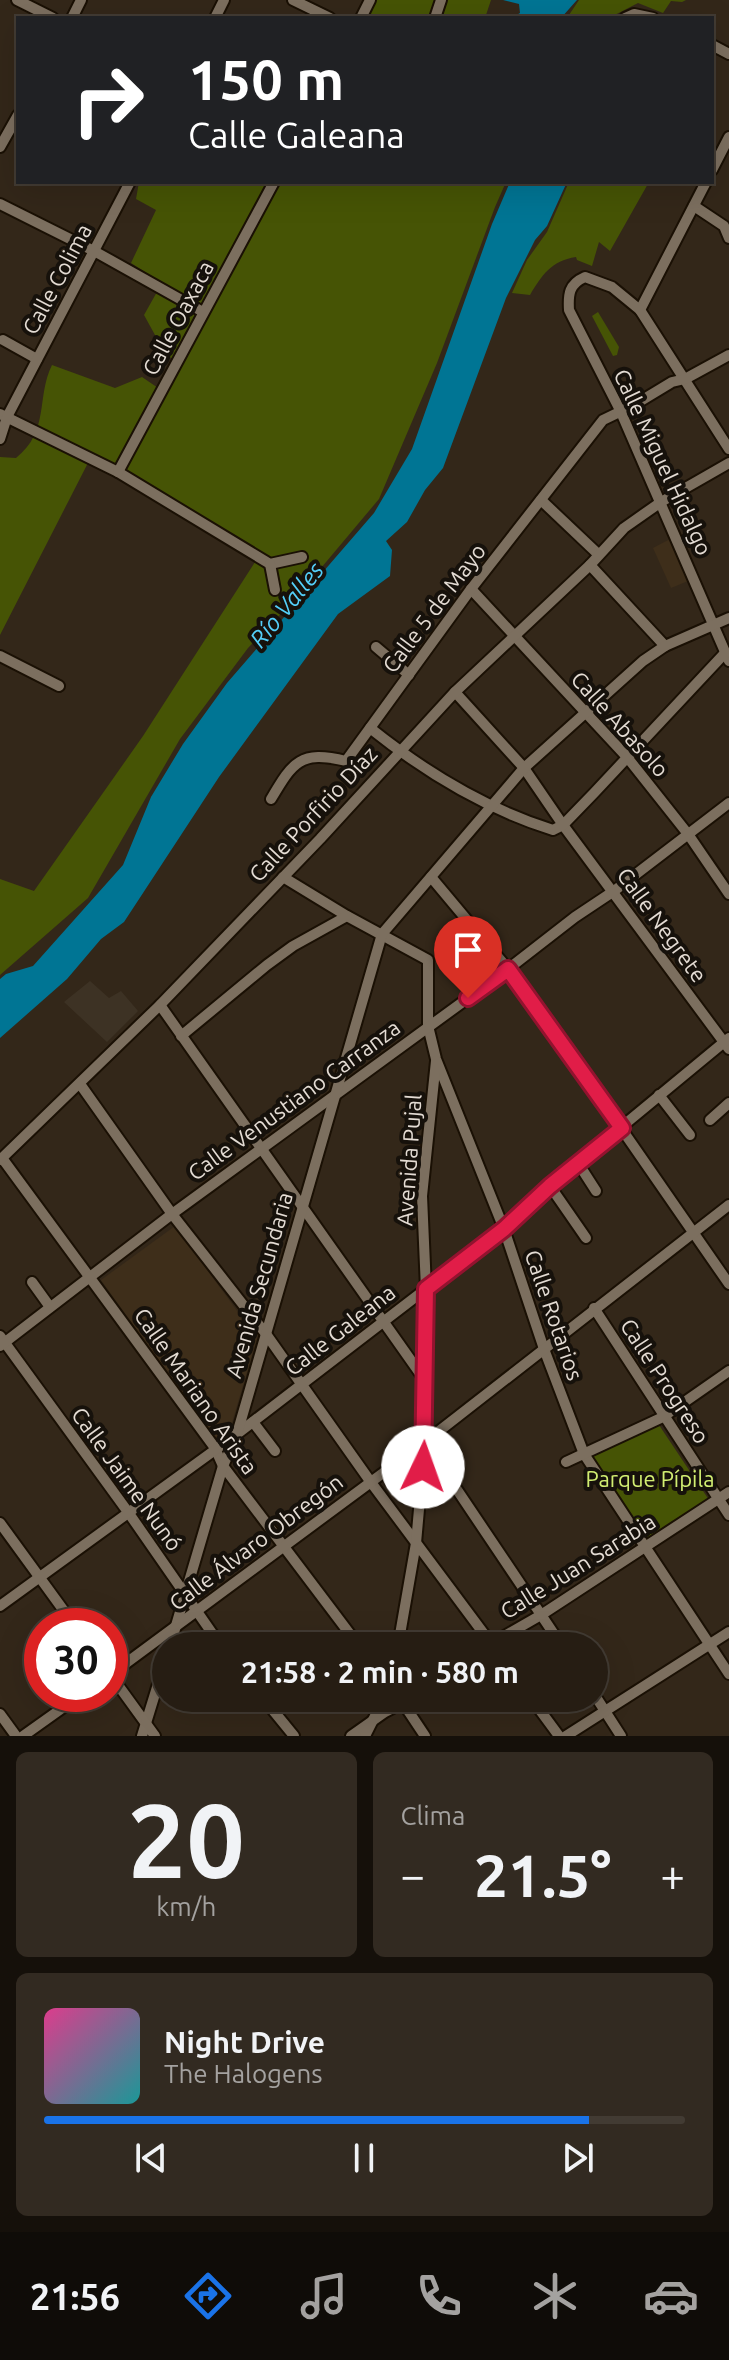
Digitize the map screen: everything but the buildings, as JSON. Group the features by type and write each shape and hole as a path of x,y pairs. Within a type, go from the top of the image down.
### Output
{"street":[{"path":"17,0 49,16"},
{"path":"293,0 326,16"},
{"path":"0,147 16,119"},
{"path":"714,166 729,137"},
{"name":"Calle Colima","path":"0,439 4,415 129,184"},
{"name":"Calle Oaxaca","path":"118,472 273,184"},
{"path":"705,184 640,310 729,449"},
{"path":"0,204 94,251 203,312"},
{"path":"694,206 724,226 729,238"},
{"name":"Calle Miguel Hidalgo","path":"640,310 612,287 594,279 585,277 575,281 568,294 569,310 620,410 727,657"},
{"path":"3,340 37,359"},
{"name":"Calle 5 de Mayo","path":"271,799 290,768 310,756 346,761 471,589 603,420 729,355"},
{"path":"4,415 118,472 270,564 302,557"},
{"name":"Calle Porfirio Díaz","path":"1,1159 160,1005 361,796 398,751 455,692 590,565 624,528 661,502 729,463"},
{"path":"541,500 598,554"},
{"path":"270,564 275,590"},
{"path":"590,565 665,646"},
{"name":"Calle Abasolo","path":"471,589 627,757 688,834 729,894"},
{"path":"382,934 524,768 643,661 665,646 729,618"},
{"path":"376,647 409,675"},
{"path":"0,656 59,686"},
{"path":"370,728 398,751 492,807 553,830 563,825 727,657"},
{"name":"Calle Negrete","path":"455,692 524,768 563,825 727,1043"},
{"name":"Calle Venustiano Carranza","path":"2,1341 729,803"},
{"name":"Calle Rotarios","path":"283,877 428,960 428,1026 436,1059 504,1229 544,1349 584,1454 729,1674"},
{"path":"431,877 508,969 729,1284"},
{"path":"181,1036 276,959 347,916"},
{"name":"Avenida Secundaria","path":"174,1632 223,1466 237,1434 382,934"},
{"path":"160,1005 424,1380"},
{"name":"Calle Galeana","path":"0,1606 237,1434 504,1229 550,1186 659,1095 727,1043"},
{"name":"Avenida Pujal","path":"400,1632 416,1543 425,1442 426,1289 422,1196 436,1059"},
{"path":"80,1084 172,1214 303,1384 481,1632"},
{"path":"659,1095 690,1135"},
{"path":"710,1120 729,1103"},
{"name":"Calle Mariano Arista","path":"1,1159 215,1448 223,1466 348,1632"},
{"path":"578,1163 596,1191"},
{"path":"550,1186 586,1238"},
{"name":"Calle Álvaro Obregón","path":"128,1661 425,1442 729,1205"},
{"path":"32,1282 50,1307"},
{"name":"Calle Progreso","path":"594,1308 729,1515"},
{"name":"Calle Jaime Nunó","path":"2,1341 212,1632"},
{"path":"566,1462 663,1417 729,1371"},
{"path":"253,1422 275,1451"},
{"path":"425,1442 553,1632"},
{"name":"Calle Juan Sarabia","path":"512,1632 729,1492"},
{"path":"0,1523 62,1608"},
{"path":"608,1708 729,1632"},
{"path":"128,1698 155,1736"},
{"path":"142,1736 152,1704"},
{"path":"23,1736 57,1712"},
{"path":"274,1712 294,1736"},
{"path":"365,1736 377,1712"},
{"path":"351,1736 385,1712"},
{"path":"412,1712 425,1736"},
{"path":"541,1712 559,1736"},
{"path":"566,1736 602,1712"},
{"path":"606,1712 621,1736"},
{"path":"0,1714 16,1736"}],"shaded area":[{"path":"670,539 688,581 671,588 653,548"},
{"path":"90,981 109,998 121,991 138,1011 107,1042 64,1002"},
{"path":"175,1226 257,1338 228,1436 223,1440 213,1437 101,1280"}],"green space":[{"path":"374,0 491,0 486,16 369,16"},
{"path":"579,0 686,0 671,1 663,13 638,3 613,16 568,16"},
{"path":"139,184 505,184 437,363 379,499 295,599 248,648 180,739 88,898 0,975 0,879 34,891 143,736 257,559 90,459 0,635 0,457 16,458 34,437 52,365 115,388 142,377 164,392 179,363 166,355 144,315 162,283 131,263 156,210 136,199"},
{"path":"568,184 648,184 610,251 599,242 592,266 576,257 567,259 548,270 530,295 512,293 527,260 547,232"},
{"path":"598,312 619,347 617,355 613,356 592,316"},
{"name":"Parque Pípila","path":"659,1425 709,1500 647,1541 592,1457"}],"water":[{"path":"503,0 577,0 563,16 515,16 520,13 519,4"},
{"path":"509,184 566,184 547,226 535,240 506,298 443,468 425,490 407,522 386,541 392,550 390,576 338,614 219,777 124,922 101,939 67,979 0,1038 0,979 6,974 33,966 123,865 151,797 183,744 227,683 374,513 412,449"}],"route":[{"path":"423,1467 426,1289 504,1229 550,1186 622,1128 508,969 468,998"}],"water label":[{"name":"Río Valles","path":"287,605"}]}
